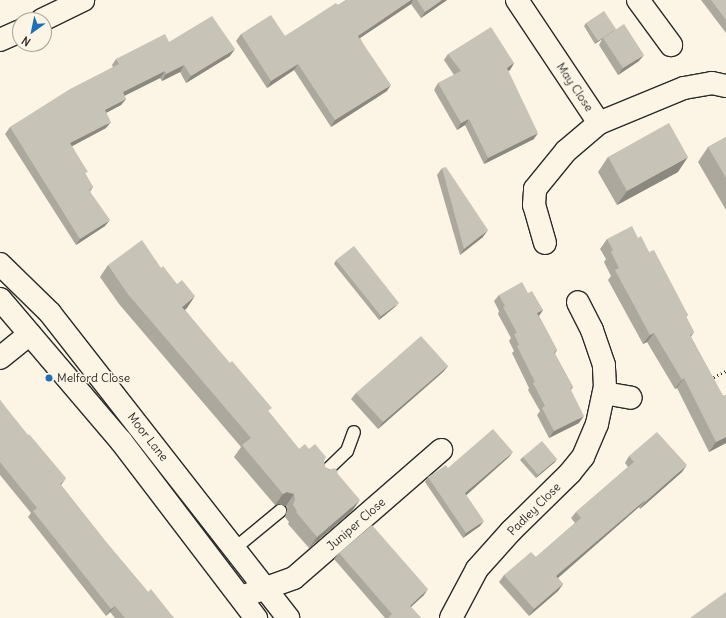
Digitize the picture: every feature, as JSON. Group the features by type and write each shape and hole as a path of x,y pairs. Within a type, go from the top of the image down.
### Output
{"street":[{"path":"52,15 84,0"},
{"name":"May Close","path":"516,0 599,123 684,88 712,83 726,86"},
{"path":"638,0 671,44"},
{"path":"0,40 12,34"},
{"path":"545,243 534,205 536,189 566,151 599,123"},
{"name":"Moor Lane","path":"0,264 50,313 288,618"},
{"name":"Moor Lane","path":"0,299 121,441 256,618"},
{"name":"Padley Close","path":"451,618 477,569 570,473 583,457 598,424 604,392 604,365 592,330 578,302"},
{"path":"0,358 30,334"},
{"path":"604,392 631,398"},
{"name":"Juniper Close","path":"241,597 294,578 441,450"}],"lane":[{"path":"323,474 347,451 354,432"},
{"path":"234,549 280,511"}],"path":[{"path":"705,381 726,371"}],"building":[{"path":"346,0 411,0 358,36 391,85 335,120 298,64 271,81 241,34 271,15 285,36 336,3 338,5"},
{"path":"417,0 442,0 425,12"},
{"path":"711,0 726,0 726,20"},
{"path":"604,11 616,29 598,41 586,23"},
{"path":"212,16 235,49 191,76 184,65 166,74 165,71 123,92 126,99 105,110 111,122 70,143 88,172 85,173 93,187 89,190 110,220 80,239 10,127 70,89 119,64 116,59 165,34 169,42"},
{"path":"624,24 644,55 623,68 603,38"},
{"path":"491,27 514,63 507,68 538,133 488,158 469,119 461,123 438,83 461,71 448,54"},
{"path":"669,123 688,157 627,191 608,157"},
{"path":"726,137 726,178 708,147"},
{"path":"446,167 488,230 464,249 442,168"},
{"path":"632,226 638,238 641,236 649,252 654,250 688,315 686,316 694,332 690,335 723,396 726,395 726,437 716,442 684,378 682,380 654,333 650,335 615,270 619,268 611,252 613,250 607,239"},
{"path":"142,240 161,268 163,266 177,284 182,280 195,296 182,307 230,363 232,361 272,408 268,411 299,449 305,444 309,449 315,444 326,457 324,461 325,467 329,470 335,468 338,472 337,473 360,500 317,537 296,512 297,511 293,505 295,499 294,494 287,492 283,494 242,445 251,438 127,293 108,265"},
{"path":"354,246 399,303 381,316 336,260"},
{"path":"522,282 528,293 532,291 543,310 537,313 557,350 554,352 573,387 570,388 584,416 554,431 542,408 545,406 517,346 519,345 514,334 517,333 503,307 505,306 499,295"},
{"path":"421,336 448,366 383,422 356,393"},
{"path":"0,400 28,435 29,434 66,478 60,484 106,542 148,592 151,589 174,618 125,618 115,606 111,609 33,511 37,508 0,462"},
{"path":"493,429 513,452 465,493 484,521 466,533 428,477 446,465 448,468"},
{"path":"657,432 687,465 556,576 563,584 534,609 504,575 531,552 536,557 581,518 576,512 634,462 629,456"},
{"path":"542,441 557,459 538,475 523,457"},
{"path":"372,525 428,589 410,606 421,618 388,618 392,614 339,553"},
{"path":"726,592 726,618 690,618"}],"place":[{"name":"Melford Close","path":"49,378"}]}
